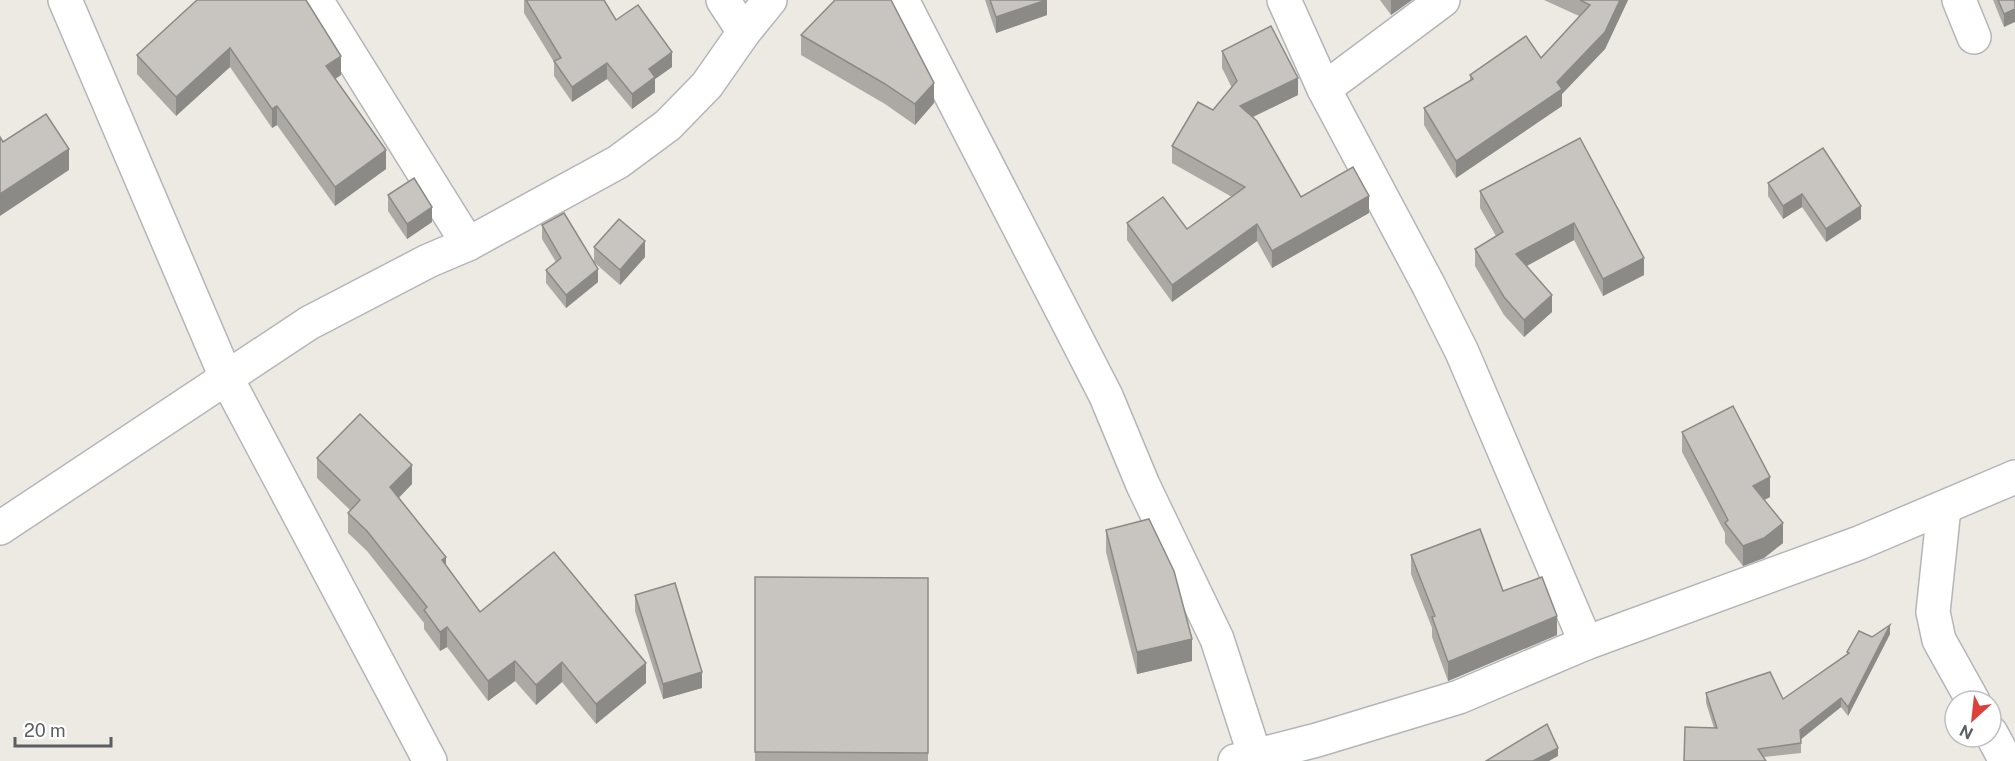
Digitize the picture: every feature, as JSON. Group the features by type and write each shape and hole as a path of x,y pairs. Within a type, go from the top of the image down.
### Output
{"street":[{"path":"65,0 226,377 430,761"},
{"path":"316,0 468,244"},
{"path":"723,0 744,32"},
{"path":"0,528 309,323 428,261 468,244 618,162 668,125 707,85 744,32 770,0"},
{"path":"902,0 1106,396 1143,485 1217,639 1245,758 1323,750 1459,697 1586,643 1859,543 2015,477"},
{"path":"1284,0 1324,89 1462,352 1586,643"},
{"path":"1324,89 1443,0"},
{"path":"1959,0 1974,37"},
{"path":"1944,508 1933,612 1939,640 1966,689"},
{"path":"2007,761 2015,757"}],"building":[{"path":"197,0 306,0 341,56 326,66 386,150 335,187 277,106 272,109 230,48 176,97 137,55"},
{"path":"526,0 604,0 616,20 638,5 672,52 649,69 655,77 632,94 607,63 572,87 554,61 561,58"},
{"path":"835,0 891,0 934,83 915,104 801,35"},
{"path":"990,0 1046,0 996,17"},
{"path":"1580,0 1620,0 1605,32 1557,82 1562,89 1456,161 1424,108 1473,79 1470,75 1526,36 1541,58 1590,5"},
{"path":"1998,0 2015,0 2015,9 2004,14"},
{"path":"1271,26 1298,78 1240,106 1257,121 1301,197 1353,167 1369,196 1272,251 1257,224 1172,285 1127,223 1163,197 1187,229 1245,187 1172,146 1198,102 1213,110 1237,81 1222,51"},
{"path":"46,114 69,149 0,194 0,137 3,142"},
{"path":"1580,138 1644,258 1603,279 1574,223 1516,254 1552,295 1524,320 1504,297 1475,249 1503,232 1480,191"},
{"path":"1823,148 1861,206 1826,229 1802,194 1783,206 1768,183"},
{"path":"414,178 432,207 407,224 388,195"},
{"path":"564,213 598,269 566,295 546,270 561,258 542,225"},
{"path":"619,219 645,241 620,270 594,247"},
{"path":"1733,406 1770,477 1753,486 1783,523 1764,538 1743,546 1725,523 1728,520 1682,432"},
{"path":"360,414 412,465 390,487 446,557 442,560 480,612 554,552 646,663 596,704 562,662 536,685 515,661 488,681 447,627 440,632 424,610 427,607 367,531 348,513 360,500 317,458"},
{"path":"1149,519 1174,571 1192,639 1137,652 1106,530"},
{"path":"1480,529 1503,591 1542,577 1557,616 1448,662 1432,617 1435,616 1411,555"},
{"path":"755,577 928,578 928,753 755,752"},
{"path":"675,583 702,672 663,684 635,595"},
{"path":"1890,625 1848,707 1841,698 1800,730 1801,743 1758,749 1766,761 1684,761 1685,727 1717,728 1706,693 1770,672 1783,699 1849,653 1847,652 1859,631 1872,637"},
{"path":"1547,724 1558,748 1533,761 1486,761"}]}
